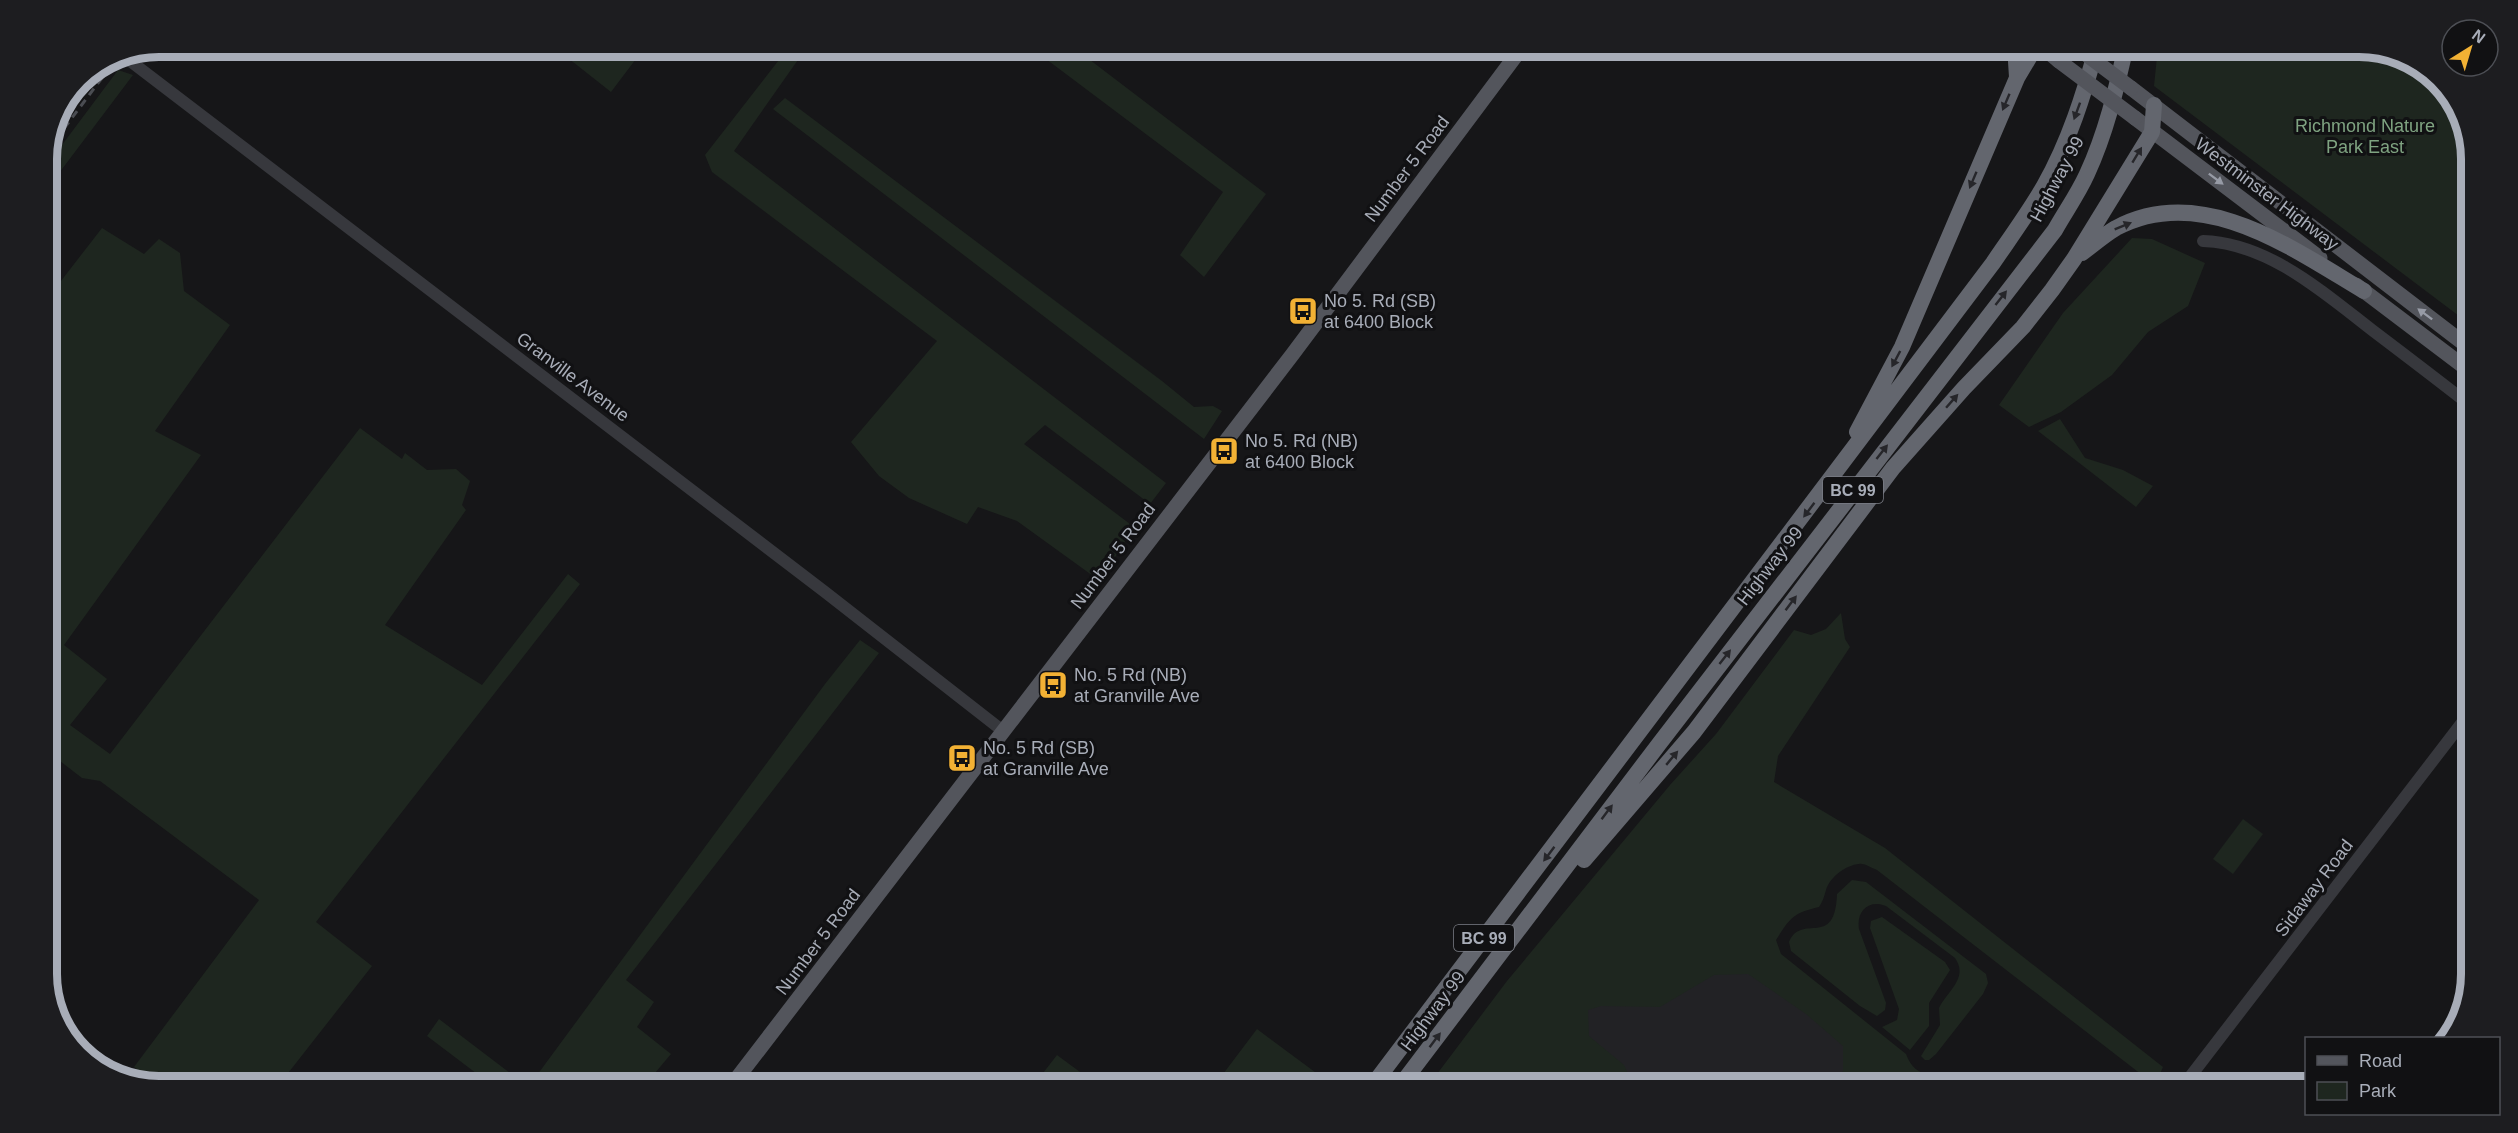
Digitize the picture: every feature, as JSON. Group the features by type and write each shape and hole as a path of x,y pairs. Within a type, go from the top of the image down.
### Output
{"highway":[{"path":"2016,57 2017,78"},
{"path":"1844,463 1857,431 1902,347 2017,78 2029,57"},
{"name":"Highway 99","path":"1380,1076 1993,263 2044,186 2068,134 2094,57"},
{"name":"Highway 99","path":"1408,1076 1659,744 2055,230 2086,175 2102,137 2114,100 2124,57"},
{"path":"1535,910 1575,871 1694,732 1893,468 1964,388 2023,327 2074,259 2152,132 2147,101"},
{"path":"2074,259 2115,228 2149,216 2177,213 2201,215 2225,220 2271,237 2364,291"}],"main road":[{"name":"Number 5 Road","path":"739,1076 1292,354 1515,57"},
{"name":"Westminster Highway","path":"2054,57 2461,364"},
{"name":"Westminster Highway","path":"2089,57 2461,341"}],"street":[{"name":"Granville Avenue","path":"130,61 1003,731"},
{"path":"2203,241 2226,242 2280,264 2312,285 2461,398"},
{"name":"Sidaway Road","path":"2192,1076 2461,724"}],"shaded area":[{"path":"1661,883 1912,1076 1543,1076"}],"green space":[{"path":"567,57 637,57 611,92"},
{"path":"781,57 800,57 734,151 1166,483 1150,504 1045,425 1024,444 1134,527 1100,581 1017,521 978,507 967,524 909,498 879,476 851,442 937,341 712,172 705,155"},
{"path":"1043,57 1086,57 1266,194 1204,277 1180,255 1223,192"},
{"name":"Richmond Nature Park East","path":"2157,57 2359,57 2379,59 2398,65 2421,78 2440,97 2447,108 2456,126 2459,139 2461,152 2461,317 2154,86"},
{"path":"118,70 133,75 57,176 57,152"},
{"path":"785,98 1194,407 1213,406 1222,411 1204,439 773,109"},
{"path":"102,228 144,254 159,239 180,253 184,291 230,325 155,431 201,455 64,645 107,679 70,725 110,754 360,428 402,459 405,453 427,470 456,469 470,481 462,505 466,510 385,625 482,685 568,574 580,584 316,922 372,966 286,1076 159,1076 145,1075 134,1067 259,900 100,781 82,778 57,759 57,286"},
{"path":"2132,238 2152,239 2205,263 2188,306 2148,332 2112,375 2061,412 2029,427 1999,405 2063,313"},
{"path":"2060,419 2085,458 2123,470 2153,486 2136,507 2038,431"},
{"path":"1841,613 1845,639 1850,647 1778,756 1774,782 1885,848 2163,1067 2159,1076 2143,1076 1877,870 1861,864 1839,872 1828,885 1819,907 1798,914 1789,921 1776,940 1781,954 1906,1054 1915,1069 1934,1076 1840,1076 1843,1071 1843,1046 1806,1014 1748,974 1714,975 1660,1007 1601,1006 1588,1010 1589,1036 1624,1065 1629,1076 1436,1076 1507,981 1670,785 1716,734 1794,630 1811,635 1826,629"},
{"path":"860,640 879,653 626,980 654,1002 637,1027 671,1054 652,1076 536,1076 825,684"},
{"path":"2243,819 2263,834 2233,874 2213,859"},
{"path":"1852,880 1866,882 1986,974 1988,983 1983,994 1929,1060 1921,1056 1940,1025 1939,1008 1958,978 1959,965 1955,958 1886,906 1869,905 1862,912 1859,929 1886,1003 1885,1010 1877,1016 1860,1006 1791,951 1789,942 1795,934 1802,930 1824,926 1830,921 1835,911 1837,894"},
{"path":"1882,917 1945,962 1950,970 1929,1003 1929,1026 1910,1050 1882,1027 1897,1020 1899,1009 1870,928 1871,921"},
{"path":"439,1019 514,1076 480,1076 427,1036"},
{"path":"1257,1029 1320,1076 1222,1076"},
{"path":"1057,1055 1085,1076 1041,1076"}],"railway":[{"path":"60,134 106,72"}],"place":[{"name":"No 5. Rd (SB) at 6400 Block","path":"1303,311"},
{"name":"No 5. Rd (NB) at 6400 Block","path":"1224,451"},
{"name":"No. 5 Rd (NB) at Granville Ave","path":"1053,685"},
{"name":"No. 5 Rd (SB) at Granville Ave","path":"962,758"}]}
